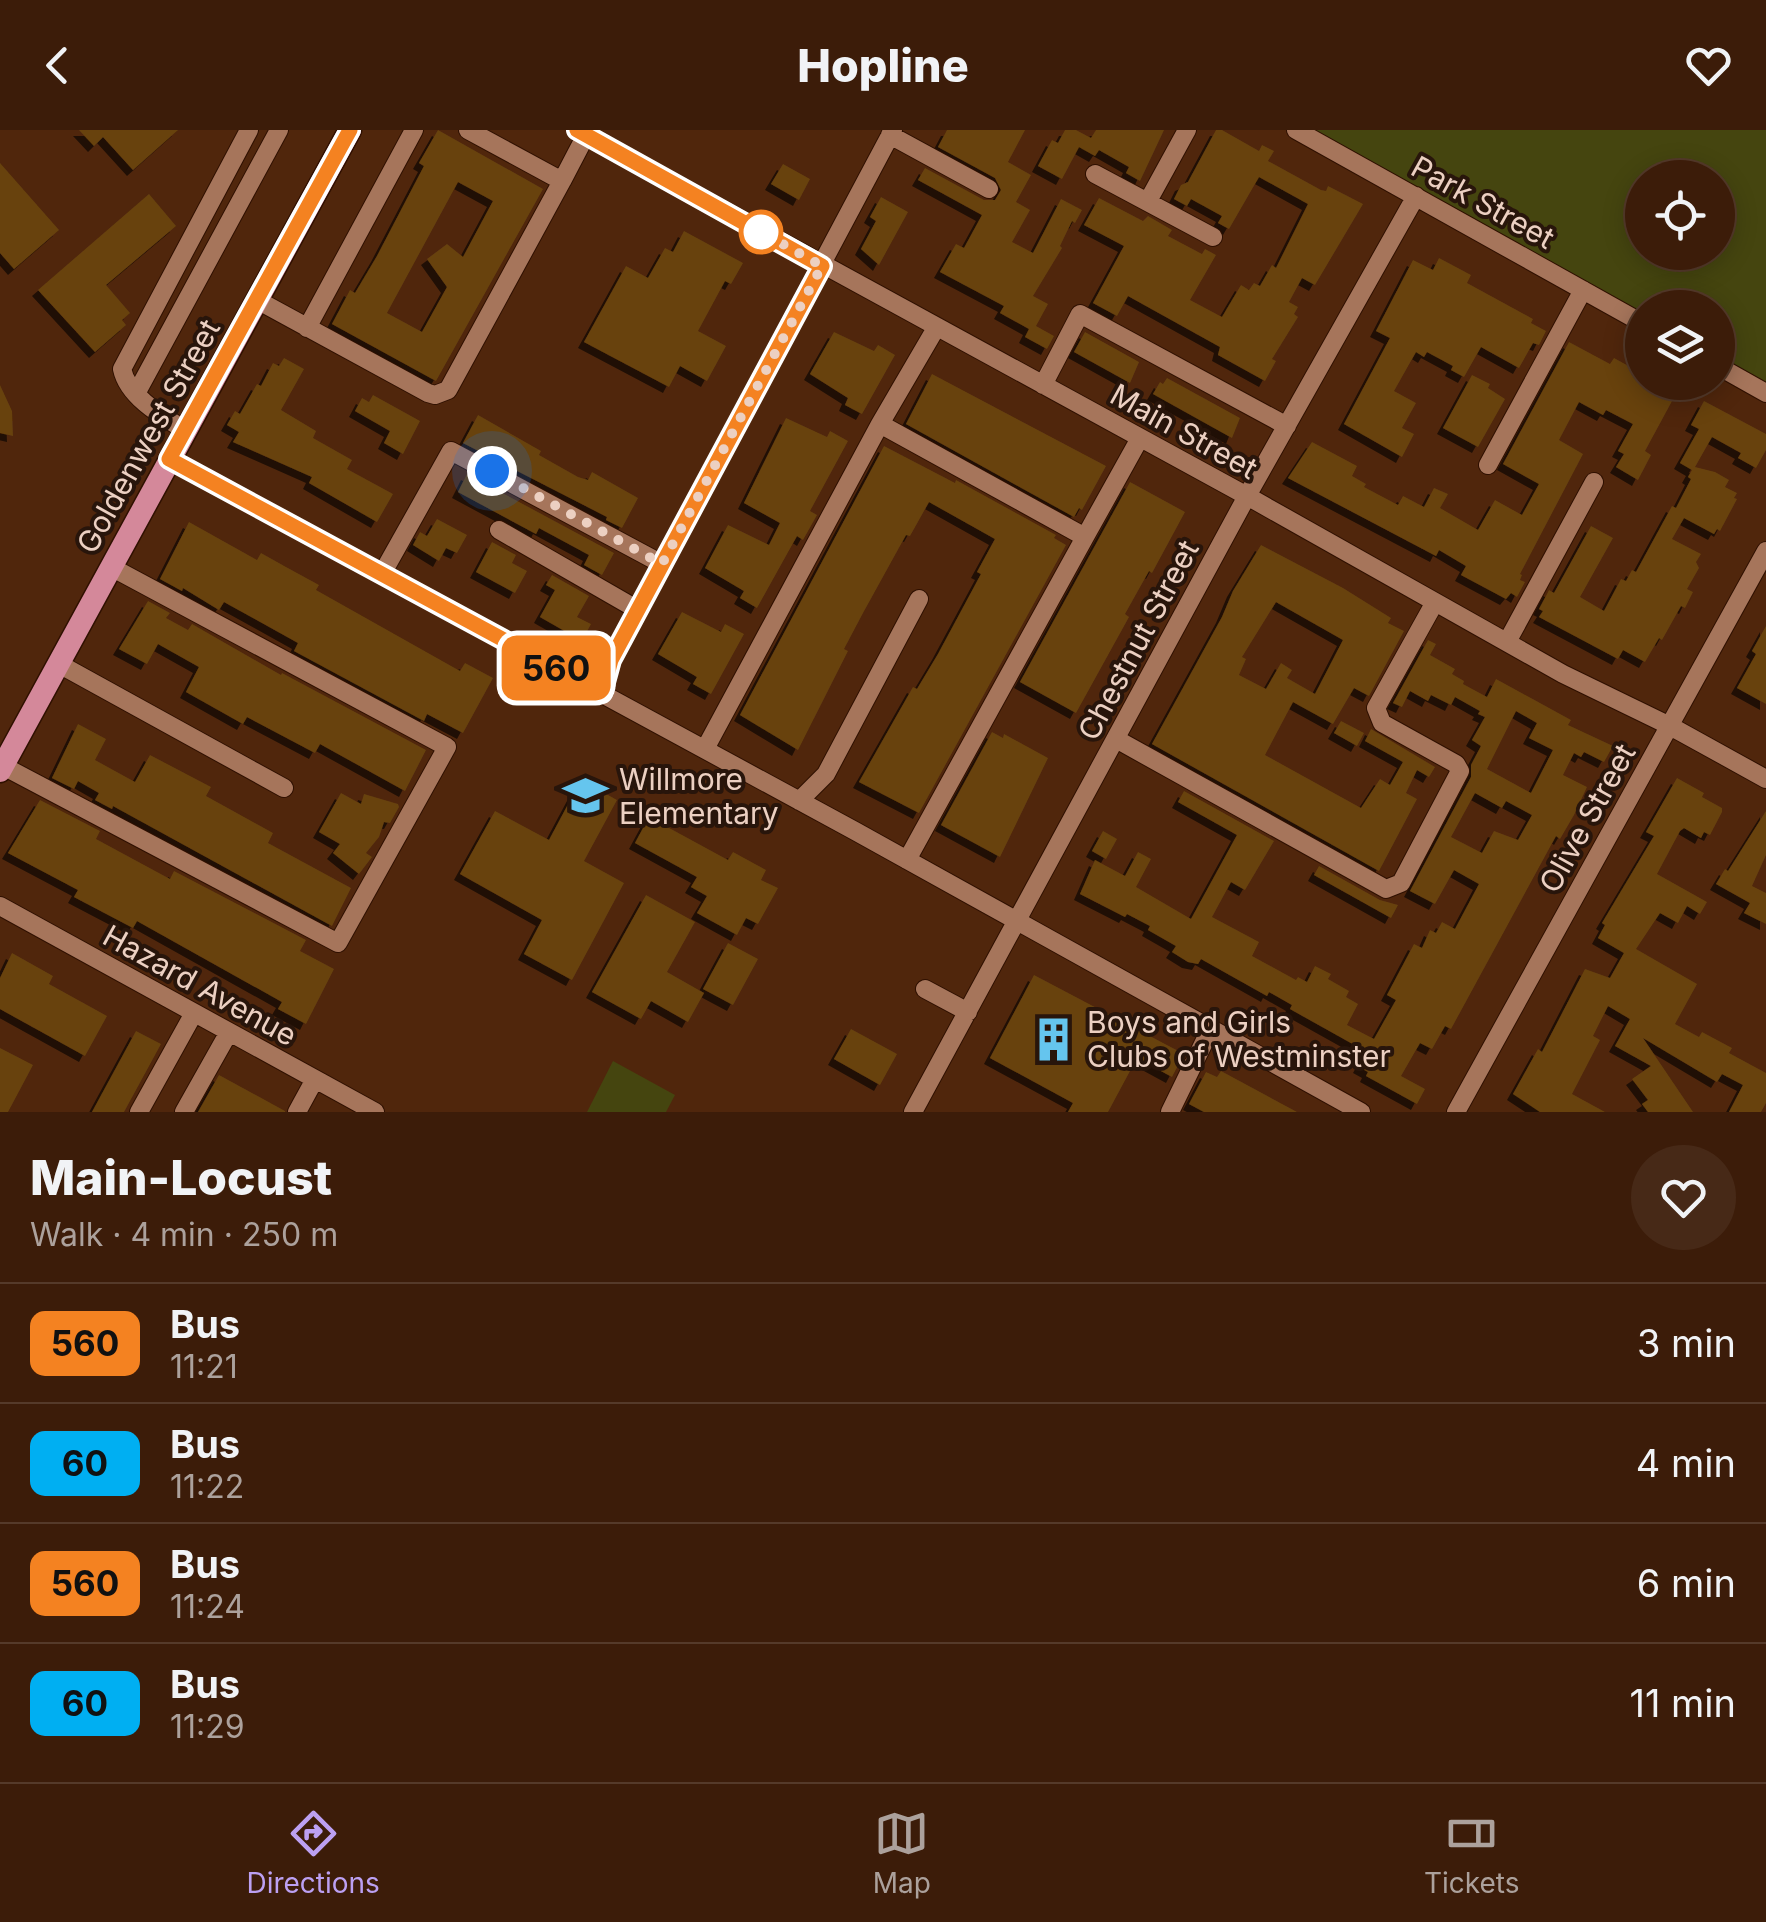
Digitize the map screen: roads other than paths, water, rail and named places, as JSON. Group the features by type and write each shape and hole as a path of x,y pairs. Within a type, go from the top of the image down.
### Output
{"main road":[{"name":"Goldenwest Street","path":"2,768 350,130"}],"street":[{"path":"185,430 153,410 124,376 123,365 249,130"},
{"path":"136,392 278,130"},
{"path":"307,328 414,130"},
{"path":"468,130 562,181"},
{"path":"1148,201 1187,130"},
{"name":"Park Street","path":"1296,130 1625,313"},
{"path":"602,693 611,660 891,132 989,189"},
{"path":"256,300 428,393 448,390 562,181 582,133"},
{"name":"Main Street","path":"582,133 1507,642 1766,779"},
{"path":"1095,174 1213,237"},
{"name":"Chestnut Street","path":"912,1112 1247,496 1416,196"},
{"path":"1488,465 1584,290"},
{"path":"1043,385 1080,314 1287,426"},
{"path":"705,749 936,328"},
{"path":"1735,376 1766,393"},
{"path":"880,424 1085,537"},
{"path":"907,860 1140,438"},
{"path":"382,574 447,453 458,452 662,564"},
{"path":"169,459 1362,1112"},
{"path":"1507,642 1594,482"},
{"path":"499,530 638,610"},
{"name":"Olive Street","path":"1456,1112 1766,551"},
{"path":"2,768 338,943 447,747 111,566"},
{"path":"799,801 826,774 920,598"},
{"path":"1116,739 1386,888 1395,887 1401,883 1460,770 1456,764 1382,723 1376,708 1435,602"},
{"path":"58,664 284,788"},
{"path":"0,930 6,909"},
{"name":"Hazard Avenue","path":"6,909 375,1112"},
{"path":"925,989 968,1012"},
{"path":"139,1112 194,1013"},
{"path":"1170,1112 1210,1030"},
{"path":"184,1112 229,1032"},
{"path":"297,1112 315,1079"}],"place":[{"name":"Willmore Elementary","path":"586,796"},
{"name":"Boys and Girls Clubs of Westminster","path":"1054,1039"}]}
